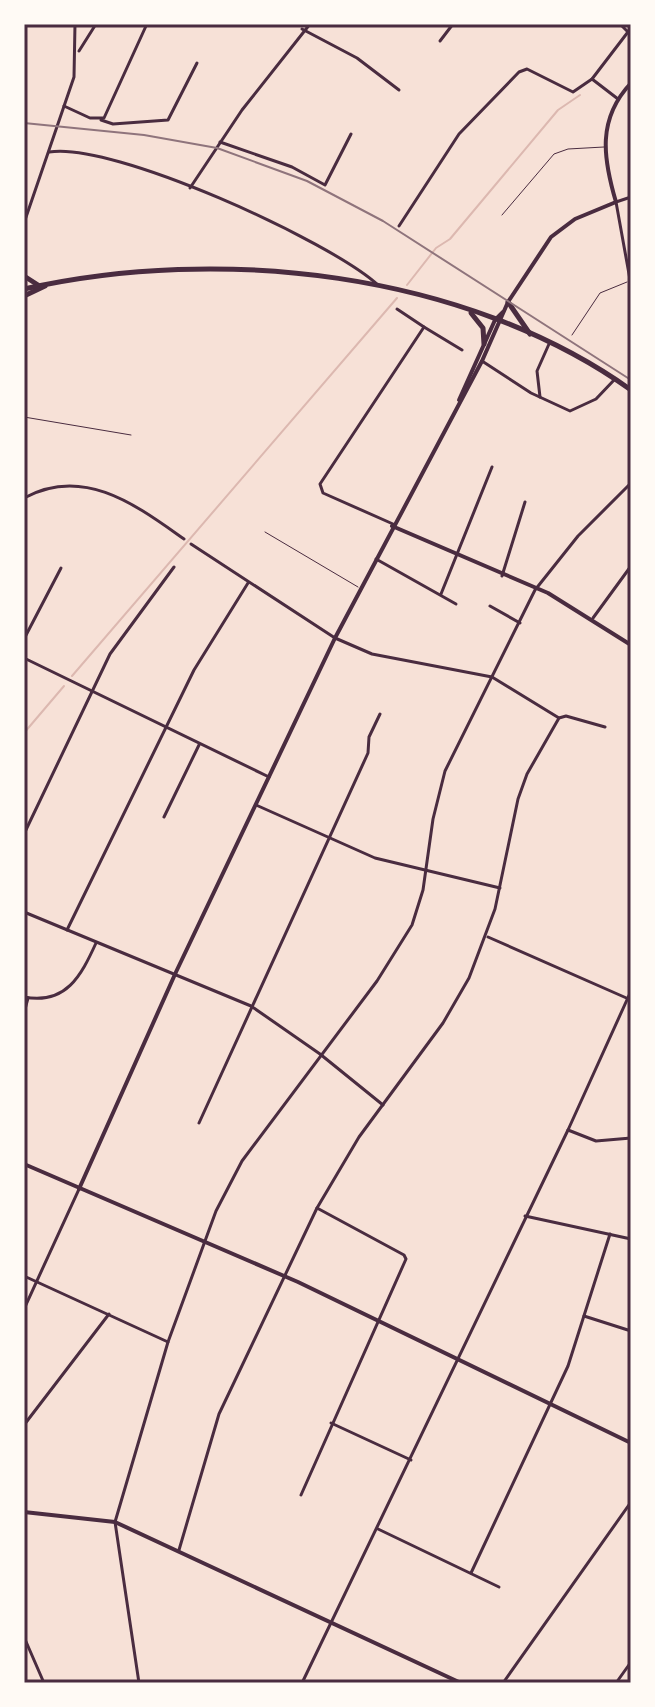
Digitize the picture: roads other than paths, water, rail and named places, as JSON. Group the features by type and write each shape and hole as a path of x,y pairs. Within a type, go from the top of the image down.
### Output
{"main road":[{"path":"24,289 113,274 205,269 288,273 380,286 467,309 498,321 549,344 631,390"},
{"path":"24,276 39,285"},
{"path":"24,296 47,284"},
{"path":"508,302 530,335"},
{"path":"467,309 481,324 484,344"}],"street":[{"path":"24,223 74,77 77,52 75,24"},
{"path":"77,52 96,24"},
{"path":"190,188 302,29 310,24"},
{"path":"440,41 453,24"},
{"path":"399,226 459,134 519,72 527,69 573,92 592,79 629,30 620,24"},
{"path":"98,120 107,113 146,26"},
{"path":"302,29 357,58 399,90"},
{"path":"64,106 113,124 168,120 197,63"},
{"path":"592,79 618,99"},
{"path":"630,283 604,147 607,125 618,99 631,83"},
{"path":"220,142 292,167 325,185 351,134"},
{"path":"49,152 67,151 113,159 190,188 326,248 380,286"},
{"path":"457,406 484,344 551,237 575,219 631,197"},
{"path":"397,309 462,350"},
{"path":"24,1309 176,972 335,638 392,525 482,361 498,321"},
{"path":"424,327 320,484 323,493 457,557 548,593 593,618 631,645"},
{"path":"540,397 537,371 549,344"},
{"path":"482,361 567,411 576,411 596,399 615,379"},
{"path":"441,594 492,467"},
{"path":"139,1683 115,1522 168,1342 204,1242 242,1161 404,939 419,906 433,819 445,771 535,590 578,536 631,483"},
{"path":"24,498 60,487 95,489 129,501 184,539"},
{"path":"502,576 525,502"},
{"path":"191,544 335,638 372,654 492,677 559,718"},
{"path":"375,559 456,604"},
{"path":"593,618 631,566"},
{"path":"24,834 122,634 174,567"},
{"path":"24,639 61,568"},
{"path":"67,931 194,670 248,583"},
{"path":"490,606 520,623"},
{"path":"24,658 269,777"},
{"path":"199,1123 368,753 369,737 380,714"},
{"path":"179,1551 219,1414 317,1208 336,1173 443,1023 469,978 487,937 518,799 527,774 559,718 566,716 605,727"},
{"path":"164,817 200,744"},
{"path":"256,805 375,858 500,888"},
{"path":"24,912 176,972 251,1006 320,1054 383,1105"},
{"path":"487,937 629,999"},
{"path":"24,1013 26,998 49,999 73,985 96,943"},
{"path":"302,1683 568,1130 631,991"},
{"path":"568,1130 596,1141 631,1138"},
{"path":"24,1164 286,1276 631,1443"},
{"path":"301,1495 406,1259 317,1208"},
{"path":"525,1216 631,1239"},
{"path":"471,1573 550,1405 584,1316 610,1234"},
{"path":"24,1276 168,1342"},
{"path":"24,1425 109,1314"},
{"path":"584,1316 631,1331"},
{"path":"331,1423 411,1460"},
{"path":"503,1683 631,1502"},
{"path":"24,1512 115,1522 461,1683"},
{"path":"378,1529 499,1587"},
{"path":"24,1637 44,1683"},
{"path":"616,1683 631,1662"}],"lane":[{"path":"502,215 554,154 568,149 604,147"},
{"path":"572,335 600,293 630,283"},
{"path":"24,417 131,435"},
{"path":"265,532 360,588"}],"waterway":[{"path":"407,285 436,248 450,239 558,110 580,95"},
{"path":"72,676 397,298"},
{"path":"24,733 64,686"}],"railway":[{"path":"24,123 144,135 217,148 307,181 383,221 631,380"}]}
